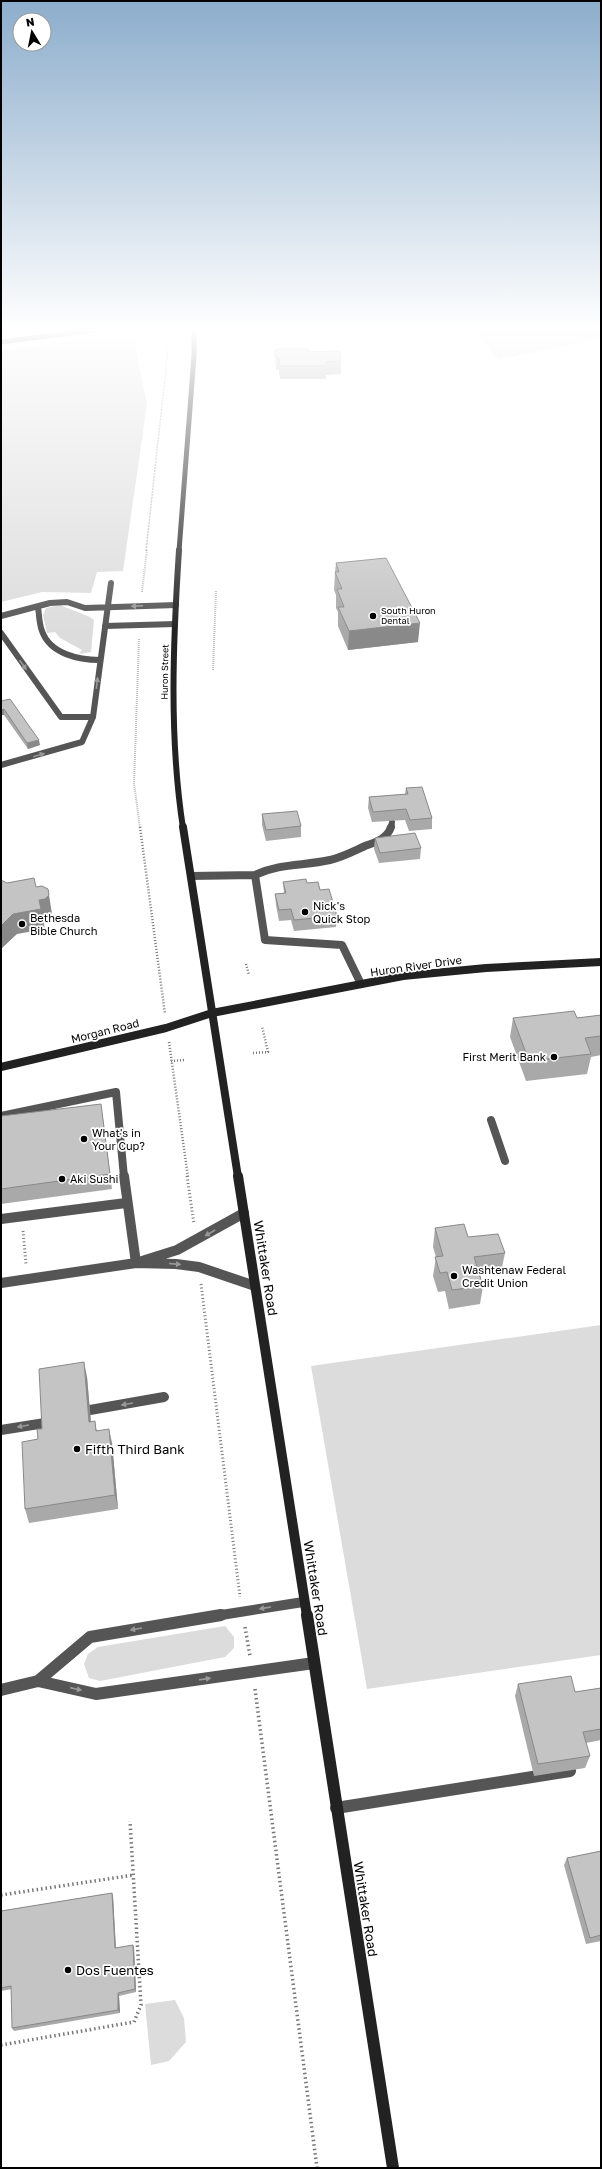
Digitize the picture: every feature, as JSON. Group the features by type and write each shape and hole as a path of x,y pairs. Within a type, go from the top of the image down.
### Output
{"main road":[{"name":"Huron Street","path":"189,431 175,624 174,726 179,800 212,1013"},
{"name":"Huron River Drive","path":"212,1013 403,976 476,969 601,962"},
{"name":"Morgan Road","path":"1,1067 166,1028 212,1013"},
{"name":"Whittaker Road","path":"212,1013 303,1602 314,1663 393,2168"}],"lane":[{"path":"1,765 82,742 93,717 111,583"},
{"path":"1,616 50,603 67,602 85,608 176,605"},
{"path":"38,606 43,633 50,643 74,658 100,660"},
{"path":"105,626 175,624"},
{"path":"1,633 61,716 93,717"},
{"path":"191,876 255,875 279,865 313,863 346,855 385,839 391,830 392,822"},
{"path":"255,875 265,940 342,945 361,984"},
{"path":"1,1116 116,1092 126,1203 136,1263"},
{"path":"491,1120 505,1161"},
{"path":"1,1219 126,1203"},
{"path":"1,1282 136,1263 177,1250 244,1213"},
{"path":"136,1263 176,1264 199,1267 255,1286"},
{"path":"90,1410 164,1397"},
{"path":"1,1430 45,1423"},
{"path":"38,1681 90,1637 303,1602"},
{"path":"1,1690 38,1681 96,1694 314,1663"},
{"path":"336,1808 570,1771"}],"path":[{"path":"142,592 159,431"},
{"path":"214,670 216,590"},
{"path":"139,632 134,783 165,1011"},
{"path":"246,964 248,975"},
{"path":"254,1053 268,1052 262,1026"},
{"path":"184,1060 171,1059 195,1232"},
{"path":"21,1216 27,1279"},
{"path":"201,1281 242,1612 253,1672 317,2168"},
{"path":"1,2045 134,2022 141,2005 130,1821"},
{"path":"1,1895 134,1875"}],"shaded area":[{"path":"1,431 143,431 123,571 97,572 91,593 42,592 1,602"},
{"path":"60,605 94,620 91,652 79,654 82,650 60,638 55,632 47,633 43,615 46,608"},
{"path":"601,1325 601,1655 367,1689 311,1366"},
{"path":"225,1626 234,1637 234,1648 225,1657 100,1681 89,1678 84,1664 88,1654 98,1647"},
{"path":"175,2000 184,2018 186,2042 169,2061 151,2065 145,2004"}],"building":[{"name":"South Huron Dental","path":"386,558 420,623 349,631 338,607 344,607 337,589 342,589 335,572 339,572 336,563"},
{"path":"10,699 39,740 27,743 4,709 1,710 1,701"},
{"path":"422,787 432,818 410,820 406,809 373,812 369,797 408,794 406,788"},
{"path":"297,811 301,826 266,830 262,814"},
{"path":"415,833 421,848 380,853 375,838"},
{"path":"34,878 36,887 42,886 48,889 49,895 45,899 39,900 41,909 13,914 1,926 1,880 7,883"},
{"name":"Nick's Quick Stop","path":"306,879 307,883 318,882 320,890 329,889 337,916 294,920 291,909 279,910 275,894 286,893 283,882"},
{"path":"574,1011 577,1018 601,1015 601,1036 585,1038 591,1054 529,1061 513,1018"},
{"path":"101,1104 110,1174 1,1189 1,1116"},
{"path":"464,1224 468,1237 498,1234 505,1253 474,1257 483,1286 452,1290 447,1272 440,1273 435,1257 443,1256 435,1228"},
{"name":"Fifth Third Bank","path":"84,1362 89,1422 95,1421 96,1431 109,1429 115,1495 25,1509 22,1442 38,1439 37,1429 42,1429 39,1369"},
{"path":"571,1676 575,1692 601,1688 601,1729 583,1732 590,1756 538,1764 518,1684"},
{"path":"601,1851 601,1935 590,1938 567,1858"},
{"name":"Dos Fuentes","path":"112,1893 115,1948 133,1945 135,1989 118,1993 118,2010 12,2028 11,1986 1,1988 1,1911"}],"place":[{"name":"South Huron Dental","path":"373,616"},
{"name":"Nick's Quick Stop","path":"305,912"},
{"name":"Bethesda Bible Church","path":"22,924"},
{"name":"First Merit Bank","path":"554,1057"},
{"name":"What's in Your Cup?","path":"84,1139"},
{"name":"Aki Sushi","path":"62,1179"},
{"name":"Washtenaw Federal Credit Union","path":"454,1276"},
{"name":"Fifth Third Bank","path":"77,1449"},
{"name":"Dos Fuentes","path":"68,1970"}]}
